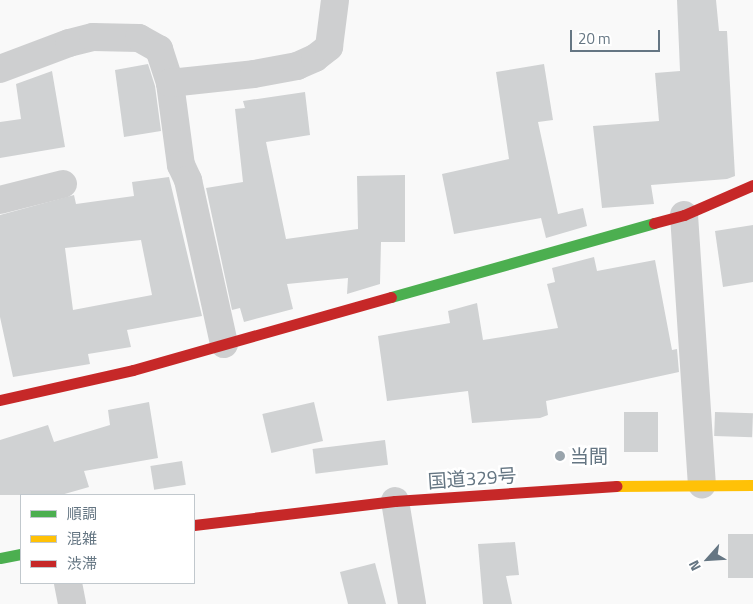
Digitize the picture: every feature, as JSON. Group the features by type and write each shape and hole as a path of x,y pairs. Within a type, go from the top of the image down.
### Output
{"main road":[{"path":"0,400 133,370 684,215 753,185"},
{"name":"国道329号","path":"195,525 395,501 638,484 753,485"},
{"path":"0,558 20,554"}],"street":[{"path":"170,84 254,74 296,66 315,58 329,47 335,0"},
{"path":"0,69 85,39 138,38 160,48 170,84 181,166 188,180 224,344"},
{"path":"0,200 63,184"},
{"path":"684,215 702,484"},
{"path":"395,501 412,604"},
{"path":"68,584 72,604"}],"building":[{"path":"677,0 716,0 719,31 727,31 735,176 727,179 651,185 654,204 602,208 593,126 659,121 655,73 680,71"},
{"path":"148,64 155,86 161,131 124,137 115,70"},
{"path":"544,64 553,120 538,122 558,214 583,208 587,226 546,238 541,218 454,234 442,174 509,159 496,72"},
{"path":"52,71 65,147 0,158 0,122 21,119 16,84"},
{"path":"305,92 310,135 266,142 286,239 358,229 357,176 405,175 405,242 381,242 380,284 347,294 348,278 287,284 293,309 244,322 240,308 232,310 206,188 243,182 235,109 245,108 243,101"},
{"path":"169,177 202,316 127,330 131,347 88,354 90,364 13,377 0,317 0,215 74,195 76,204 134,196 132,182","holes":["141,240 152,295 73,310 65,248"]},
{"path":"753,225 753,282 723,287 715,231"},
{"path":"594,257 597,271 655,260 672,350 677,349 679,372 546,401 548,415 540,418 472,423 468,391 387,401 378,336 450,323 448,311 477,303 483,340 558,328 547,284 555,282 552,268"},
{"path":"149,402 158,458 84,471 89,487 64,494 0,495 0,440 48,425 54,442 110,425 108,410"},
{"path":"314,402 323,441 271,453 262,414"},
{"path":"624,412 658,412 658,452 624,452"},
{"path":"715,412 753,413 752,437 714,436"},
{"path":"385,440 388,465 316,474 313,449"},
{"path":"182,461 186,485 154,490 150,466"},
{"path":"728,534 753,534 753,578 728,578"},
{"path":"515,542 519,575 506,576 512,604 483,604 478,544"},
{"path":"375,563 386,604 348,604 340,572"}],"traffic: fast":[{"path":"391,297 654,223"},
{"path":"0,558 20,554"}],"traffic: slow":[{"path":"616,486 753,485"}],"traffic: jam":[{"path":"654,223 684,215 753,185"},
{"path":"0,400 133,370 391,297"},
{"path":"195,525 395,501 616,486"}],"place":[{"name":"当間","path":"560,456"}]}
